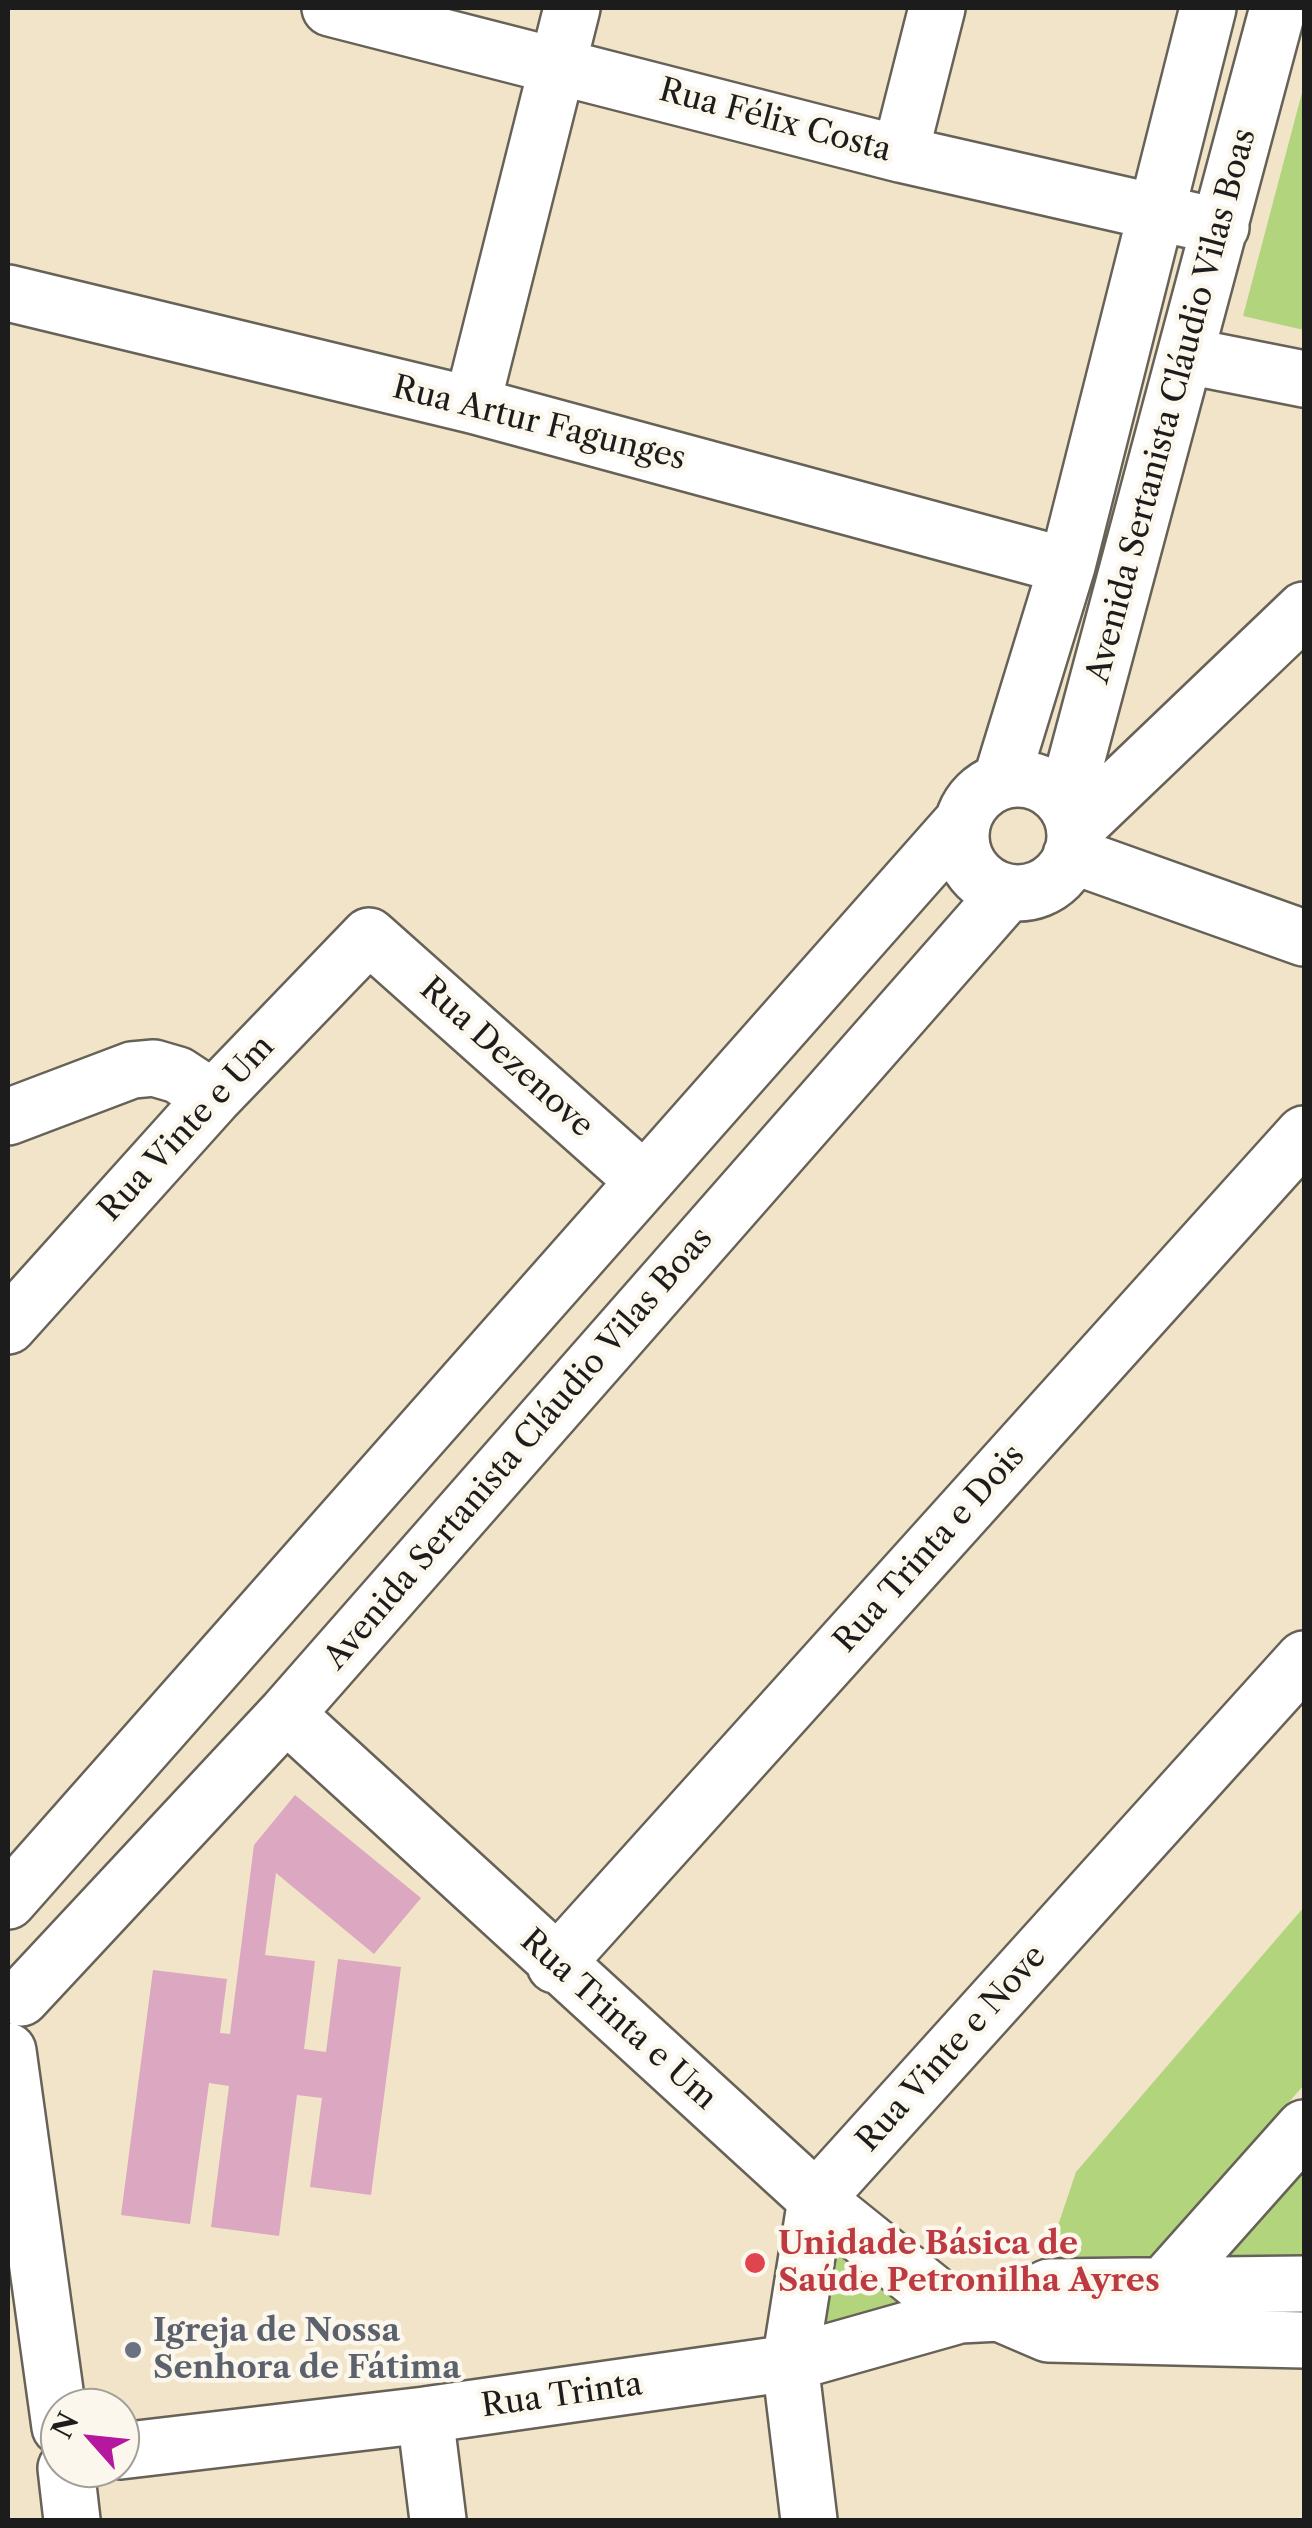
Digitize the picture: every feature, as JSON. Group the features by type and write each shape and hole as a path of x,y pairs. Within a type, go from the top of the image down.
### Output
{"street":[{"name":"Rua Félix Costa","path":"330,8 558,63 900,154 1222,227"},
{"path":"472,405 572,8"},
{"path":"900,154 937,8"},
{"name":"Avenida Sertanista Cláudio Vilas Boas","path":"1001,782 1067,566 1208,8"},
{"name":"Avenida Sertanista Cláudio Vilas Boas","path":"1070,829 1278,8"},
{"name":"Rua Artur Fagunges","path":"8,293 472,405 1067,566"},
{"path":"1188,356 1304,379"},
{"path":"963,820 961,836 970,866 980,879 1008,892 1032,890 1048,883 1070,829 1304,610"},
{"path":"8,1902 963,820 984,790 1001,782 1030,780 1044,784 1070,829 1304,938"},
{"name":"Avenida Sertanista Cláudio Vilas Boas","path":"12,2002 286,1714 1008,892"},
{"name":"Rua Dezenove","path":"369,936 644,1180"},
{"name":"Rua Vinte e Um","path":"8,1326 213,1098 369,936"},
{"path":"8,1117 132,1070 154,1068 178,1076 213,1098"},
{"name":"Rua Trinta e Dois","path":"555,1964 1304,1134"},
{"name":"Rua Vinte e Nove","path":"816,2199 1304,1659"},
{"name":"Rua Trinta e Um","path":"286,1714 816,2199 979,2314 1048,2334 1304,2340"},
{"path":"8,2051 55,2388"},
{"path":"1166,2283 1304,2128"},
{"path":"809,2520 790,2363 816,2199"},
{"name":"Rua Trinta","path":"140,2448 425,2416 790,2363 979,2314 1049,2288 1166,2283 1304,2284"},
{"path":"425,2416 438,2520"},
{"path":"68,2488 72,2520"}],"green space":[{"path":"1304,85 1304,330 1243,316"},
{"path":"1304,1907 1304,2085 1146,2262 1045,2264 1076,2172"},
{"path":"1304,2149 1304,2270 1194,2269"},
{"path":"826,2235 910,2307 812,2337"}],"building":[{"path":"295,1795 421,1898 374,1954 276,1873 265,1955 315,1961 304,2049 326,2052 338,1959 401,1967 371,2195 310,2187 322,2098 297,2095 279,2236 211,2227 229,2086 209,2083 190,2224 121,2215 153,1970 227,1979 220,2033 230,2034 254,1845"}],"place":[{"name":"Unidade Básica de Saúde Petronilha Ayres","path":"755,2263"},
{"name":"Igreja de Nossa Senhora de Fátima","path":"133,2350"}]}
